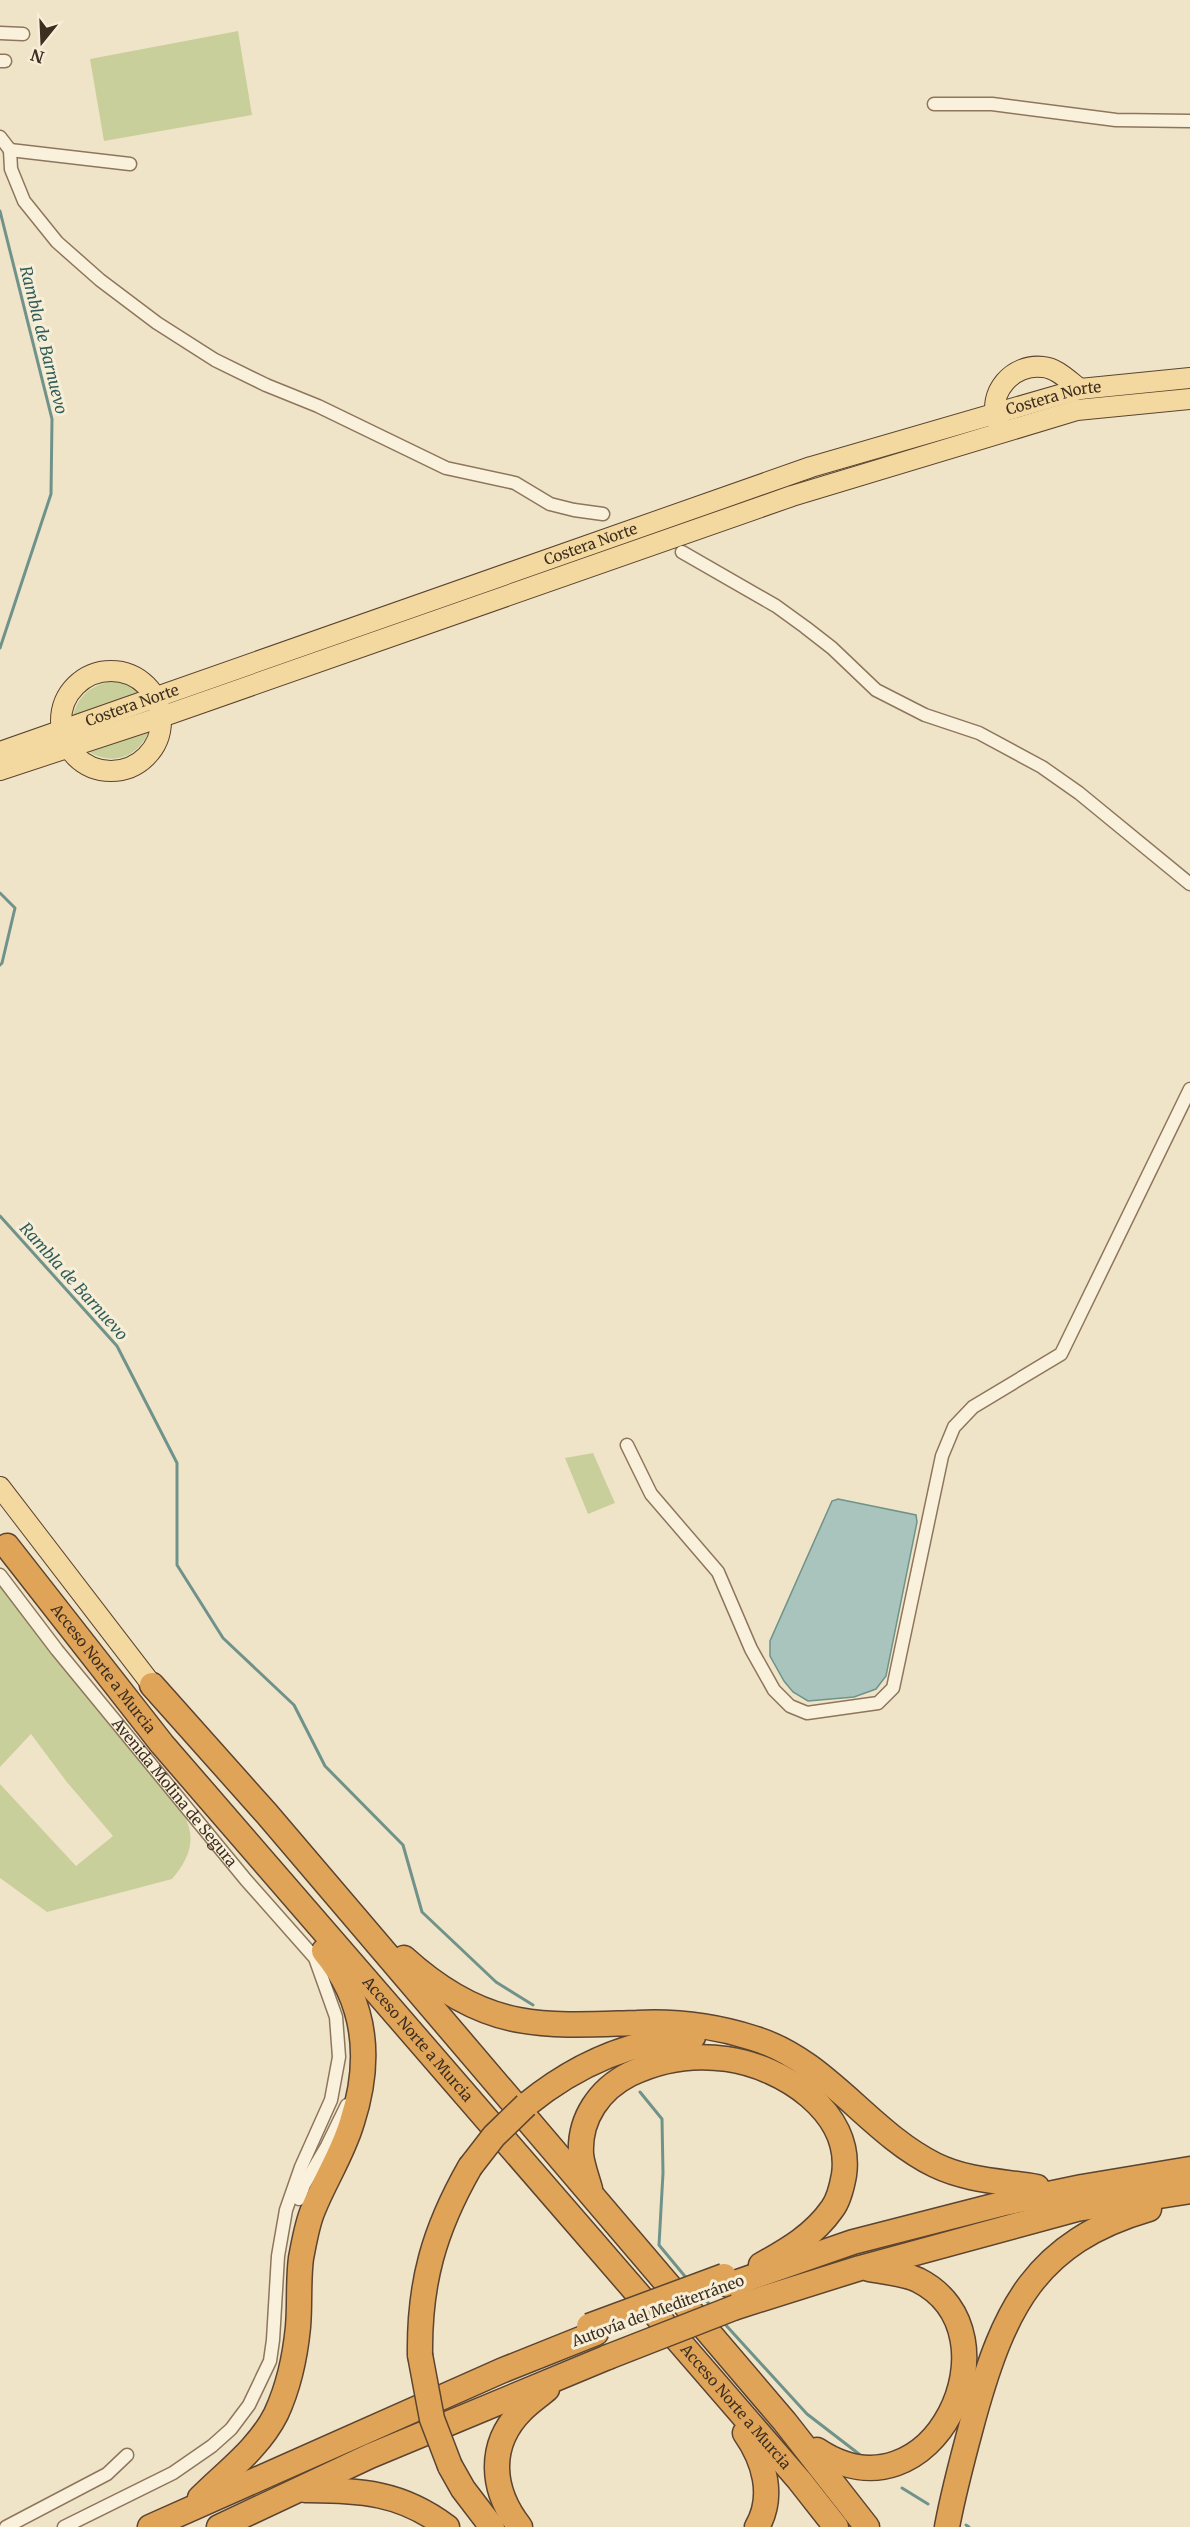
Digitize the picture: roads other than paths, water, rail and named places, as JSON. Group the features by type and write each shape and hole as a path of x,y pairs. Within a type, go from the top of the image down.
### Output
{"highway":[{"name":"Acceso Norte a Murcia","path":"4,1541 162,1744 800,2480 836,2527"},
{"path":"152,1685 267,1814 785,2422 867,2527"},
{"name":"Acceso Norte a Murcia","path":"152,1685 451,2044 760,2407 856,2527"},
{"path":"162,1744 222,1833 335,1964 354,2000 363,2027 364,2051 360,2087 352,2122 312,2211 301,2259 298,2326 290,2381 274,2417 252,2450 200,2498"},
{"path":"267,1814 309,1855 401,1955 439,1986 469,2004 504,2016 533,2022 660,2023 705,2026 756,2039 780,2048 808,2065 893,2138 934,2164 969,2178 1037,2187"},
{"path":"492,2527 463,2489 450,2466 429,2409 420,2355 421,2311 432,2249 447,2208 470,2167 494,2136 526,2105 550,2086 606,2056 658,2040 728,2038 774,2051 808,2065"},
{"path":"593,2197 581,2155 583,2132 590,2111 602,2092 629,2075 670,2059 701,2057 729,2059 754,2065 779,2076 803,2091 822,2108 842,2141 845,2163 843,2184 833,2208 808,2235 761,2265 730,2289"},
{"path":"761,2265 894,2221 1037,2187 1153,2168 1184,2170"},
{"name":"Autovía del Mediterráneo","path":"150,2527 593,2329 730,2289 875,2236 1044,2194 1184,2170"},
{"name":"Autovía del Mediterráneo","path":"219,2527 370,2456 608,2357 730,2289 860,2268 1077,2209 1190,2191"},
{"path":"947,2527 961,2465 995,2346 1018,2299 1047,2265 1084,2236 1124,2216 1190,2201"},
{"path":"785,2422 830,2461 849,2470 872,2476 897,2472 921,2459 933,2447 950,2420 962,2383 964,2363 960,2337 948,2307 920,2281 906,2275 860,2268"},
{"path":"176,2514 200,2498 243,2476 464,2377 593,2329"},
{"path":"681,2344 693,2368 740,2426 761,2462 766,2493 764,2509 757,2527"},
{"path":"520,2527 498,2489 498,2450 508,2429 523,2409 566,2373"},
{"path":"299,2490 348,2490 381,2494 411,2505 447,2527"}],"main road":[{"path":"1003,432 994,413 995,401 1000,388 1010,377 1026,369 1044,367 1051,369 1080,389"},
{"name":"Costera Norte","path":"159,708 811,468 1080,389 1190,378"},
{"name":"Costera Norte","path":"0,752 65,739 792,496 1003,432 1077,411 1190,399"},
{"path":"112,671 130,675 145,684 159,708 160,734 153,749 142,761 127,769 110,772 94,768 79,760 65,739 62,713 68,696 79,682 95,674 112,671"},
{"name":"Costera Norte","path":"0,770 65,739"},
{"path":"0,1487 152,1685"}],"street":[{"path":"0,33 23,34"},
{"path":"934,104 992,104 1116,120 1190,121"},
{"path":"0,137 10,150 11,169 24,201 57,242 100,280 157,323 215,360 266,386 318,406 446,468 515,483 550,504 603,514"},
{"path":"10,150 130,164"},
{"path":"682,552 776,606 832,648 876,690 925,715 979,733 1042,767 1079,793 1190,884"},
{"path":"627,1445 651,1494 718,1572 751,1648 774,1690 790,1706 807,1713 878,1703 892,1688 942,1456 954,1427 973,1407 1061,1354 1190,1089"},
{"name":"Avenida Molina de Segura","path":"0,1575 57,1650 246,1880 315,1958 336,2017 339,2057 330,2100 286,2210 278,2256"},
{"path":"64,2527 173,2473 213,2446 231,2429 249,2405 270,2361 278,2256 303,2185 327,2146 348,2102 364,2051"},
{"path":"6,2527 107,2474 127,2455"}],"water":[{"path":"838,1499 916,1515 917,1522 886,1676 876,1689 854,1697 808,1701 793,1692 784,1681 770,1656 770,1641 832,1501"}],"waterway":[{"name":"Rambla de Barnuevo","path":"0,211 52,419 51,494 0,648"},
{"name":"Rambla de Barnuevo","path":"0,893 15,908 0,965"},
{"name":"Rambla de Barnuevo","path":"0,1216 117,1346 177,1463 177,1565 223,1638 294,1705 325,1766 403,1845 422,1912 496,1982 533,2005"},
{"path":"640,2092 662,2119 663,2173 659,2245 688,2280"},
{"path":"700,2294 712,2307"},
{"path":"723,2322 807,2414 859,2454"},
{"path":"902,2488 928,2504"}]}
